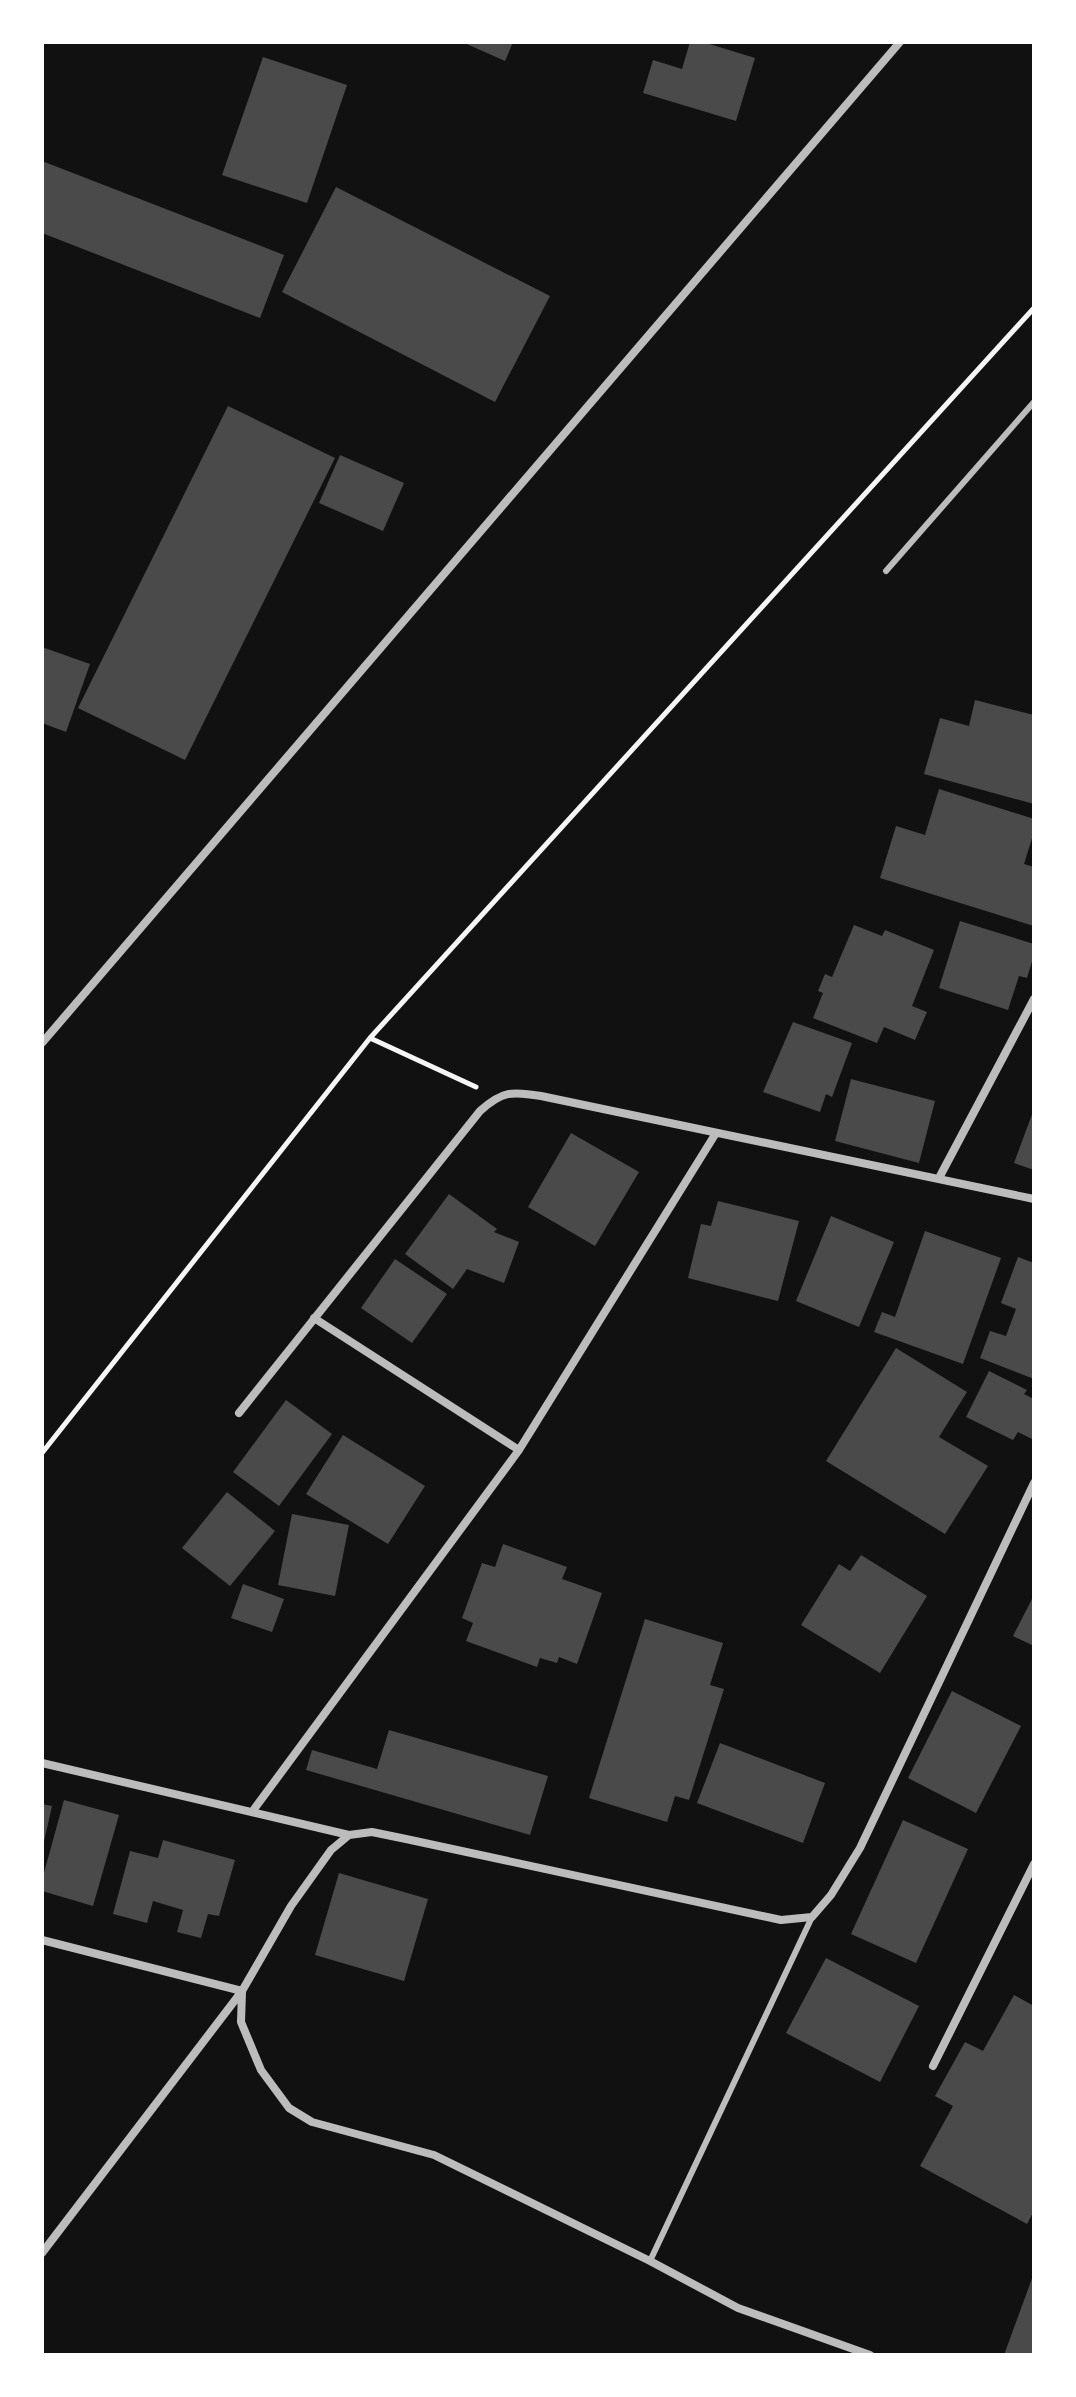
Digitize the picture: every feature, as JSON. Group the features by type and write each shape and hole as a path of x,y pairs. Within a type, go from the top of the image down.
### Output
{"street":[{"path":"42,1043 900,42"},
{"path":"939,1178 1034,999"},
{"path":"239,1413 417,1186 480,1111 493,1099 517,1092 1034,1199"},
{"path":"252,1812 519,1450 716,1133"},
{"path":"314,1318 519,1450"},
{"path":"42,1763 349,1835 372,1832 781,1920 812,1917 831,1895 860,1848 1034,1483"},
{"path":"42,2253 242,1991 291,1906 331,1850 349,1835"},
{"path":"933,2066 1034,1864"},
{"path":"42,1940 242,1991"},
{"path":"242,1991 241,2022 261,2070 289,2108 312,2122 434,2155 650,2261 738,2308 870,2355"}],"lane":[{"path":"886,571 1034,402"},
{"path":"650,2261 812,1917"}],"path":[{"path":"42,1453 370,1038 1034,308"},
{"path":"370,1038 486,1091 493,1099"}],"building":[{"path":"462,42 513,42 505,61"},
{"path":"690,42 703,42 755,58 736,121 643,93 653,60 682,69"},
{"path":"263,57 347,85 307,203 222,175"},
{"path":"42,161 284,255 260,318 42,233"},
{"path":"336,187 550,296 495,402 282,292"},
{"path":"228,406 335,458 185,760 78,708"},
{"path":"340,455 404,483 383,531 319,503"},
{"path":"42,647 90,664 66,732 42,723"},
{"path":"975,700 1034,715 1034,804 924,774 940,718 969,726"},
{"path":"939,789 1034,819 1034,832 1024,864 1034,867 1034,926 880,878 896,826 925,835"},
{"path":"960,921 1034,944 1027,978 1019,976 1008,1010 939,988"},
{"path":"854,925 882,936 885,930 934,950 912,1006 927,1012 915,1040 884,1027 877,1043 813,1018 823,993 818,991 825,974 832,977"},
{"path":"793,1022 852,1043 832,1097 826,1094 820,1112 763,1092"},
{"path":"851,1079 935,1101 919,1163 835,1141"},
{"path":"1034,1109 1034,1170 1014,1163"},
{"path":"571,1133 639,1172 595,1246 528,1207"},
{"path":"449,1194 497,1229 494,1232 519,1242 504,1283 467,1269 453,1289 405,1254"},
{"path":"718,1201 799,1221 778,1301 688,1278 701,1224 711,1226"},
{"path":"831,1216 894,1242 859,1327 796,1301"},
{"path":"925,1231 1001,1258 963,1364 874,1332 882,1312 895,1317"},
{"path":"1018,1257 1034,1263 1034,1379 980,1358 990,1331 1006,1336 1016,1309 1001,1303"},
{"path":"395,1259 447,1294 412,1343 361,1308"},
{"path":"896,1348 967,1392 939,1437 988,1466 945,1534 826,1461"},
{"path":"989,1371 1027,1390 1024,1394 1034,1399 1034,1440 1018,1432 1013,1440 966,1417"},
{"path":"286,1400 332,1434 279,1506 233,1472"},
{"path":"343,1435 425,1486 388,1544 306,1494"},
{"path":"227,1492 275,1531 230,1586 182,1548"},
{"path":"292,1514 349,1525 335,1596 278,1585"},
{"path":"503,1544 567,1567 562,1579 602,1593 577,1664 559,1657 557,1663 540,1658 537,1667 466,1641 473,1623 462,1618 482,1563 495,1567"},
{"path":"861,1555 927,1596 880,1673 801,1625 839,1564 850,1571"},
{"path":"243,1584 284,1599 272,1632 231,1618"},
{"path":"1034,1595 1034,1646 1013,1636"},
{"path":"645,1619 723,1643 710,1685 724,1689 689,1800 675,1796 667,1822 589,1798"},
{"path":"952,1691 1021,1726 976,1813 908,1778"},
{"path":"389,1730 548,1776 530,1835 306,1770 312,1750 377,1769"},
{"path":"720,1743 825,1783 803,1843 697,1803"},
{"path":"64,1800 119,1815 93,1906 42,1891 42,1880"},
{"path":"42,1804 52,1806 43,1846 42,1846"},
{"path":"903,1820 968,1849 916,1963 851,1934"},
{"path":"163,1840 235,1860 219,1916 208,1914 201,1938 177,1932 183,1910 153,1901 147,1923 113,1914 130,1851 158,1858"},
{"path":"339,1873 428,1899 404,1981 315,1955"},
{"path":"826,1958 919,2006 880,2082 786,2033"},
{"path":"1014,1995 1034,2006 1034,2211 1027,2224 920,2166 953,2106 935,2096 965,2042 983,2051"},
{"path":"1034,2273 1034,2355 1004,2355"}]}
